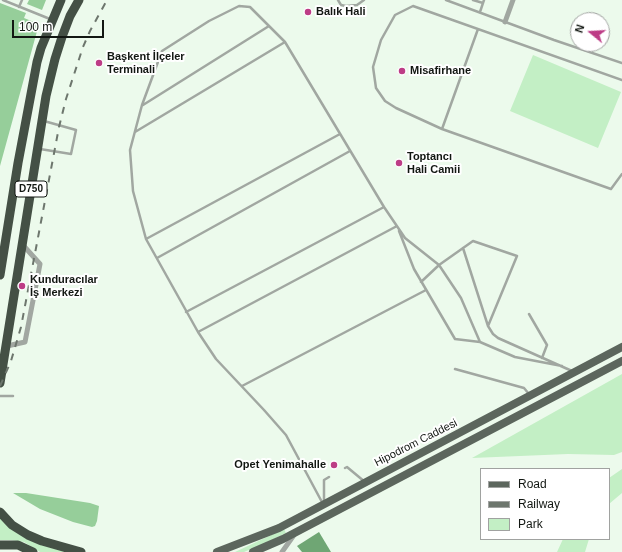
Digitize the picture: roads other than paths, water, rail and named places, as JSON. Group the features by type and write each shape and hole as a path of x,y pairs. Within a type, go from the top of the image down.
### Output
{"highway":[{"name":"D750","path":"0,275 3,239 37,62 61,0"},
{"name":"D750","path":"0,383 42,120 55,59 70,16 79,0"},
{"path":"0,512 12,524 42,541 81,552"},
{"path":"0,545 18,545 33,552"}],"main road":[{"name":"Hipodrom Caddesi","path":"217,552 279,528 622,347"},
{"path":"253,552 296,533 622,361"}],"street":[{"path":"505,22 513,0"},
{"path":"7,346 25,342 40,264 22,244"},
{"path":"282,552 296,533"}],"lane":[{"path":"3,0 52,20"},
{"path":"19,7 22,0"},
{"path":"338,0 341,4 346,6 352,6 364,0"},
{"path":"446,0 554,40 622,63"},
{"path":"473,0 484,2 480,12"},
{"path":"324,505 286,435 216,359 186,312 146,239 133,191 130,150 142,105 162,50 209,21 238,6 250,7 285,42 384,207 405,238 439,265 461,298 480,342"},
{"path":"622,80 413,6 395,14 381,40 373,67 376,88 385,100 396,108 442,129 610,189 622,174"},
{"path":"142,105 270,26"},
{"path":"442,129 478,29"},
{"path":"135,132 285,42"},
{"path":"37,149 71,154 76,130 42,120"},
{"path":"146,239 340,134"},
{"path":"156,258 350,151"},
{"path":"186,312 384,207"},
{"path":"397,226 414,269 455,339 480,342 515,357 562,366"},
{"path":"198,332 397,226"},
{"path":"421,282 439,265 473,241 517,256 488,326"},
{"path":"463,248 488,326 493,334 498,338 574,372"},
{"path":"242,386 426,290"},
{"path":"529,314 548,345 542,358"},
{"path":"455,369 524,388 530,396"},
{"path":"0,396 13,396"},
{"path":"345,468 347,467 365,482"},
{"path":"324,505 324,480 329,477"}],"railway":[{"path":"0,386 11,361 21,327 59,127 66,99 83,47 107,0"}],"place":[{"name":"Balık Hali","path":"308,12"},
{"name":"Başkent İlçeler Terminali","path":"99,63"},
{"name":"Misafirhane","path":"402,71"},
{"name":"Toptancı Hali Camii","path":"399,163"},
{"name":"Kunduracılar İş Merkezi","path":"22,286"},
{"name":"Opet Yenimahalle","path":"334,465"}]}
